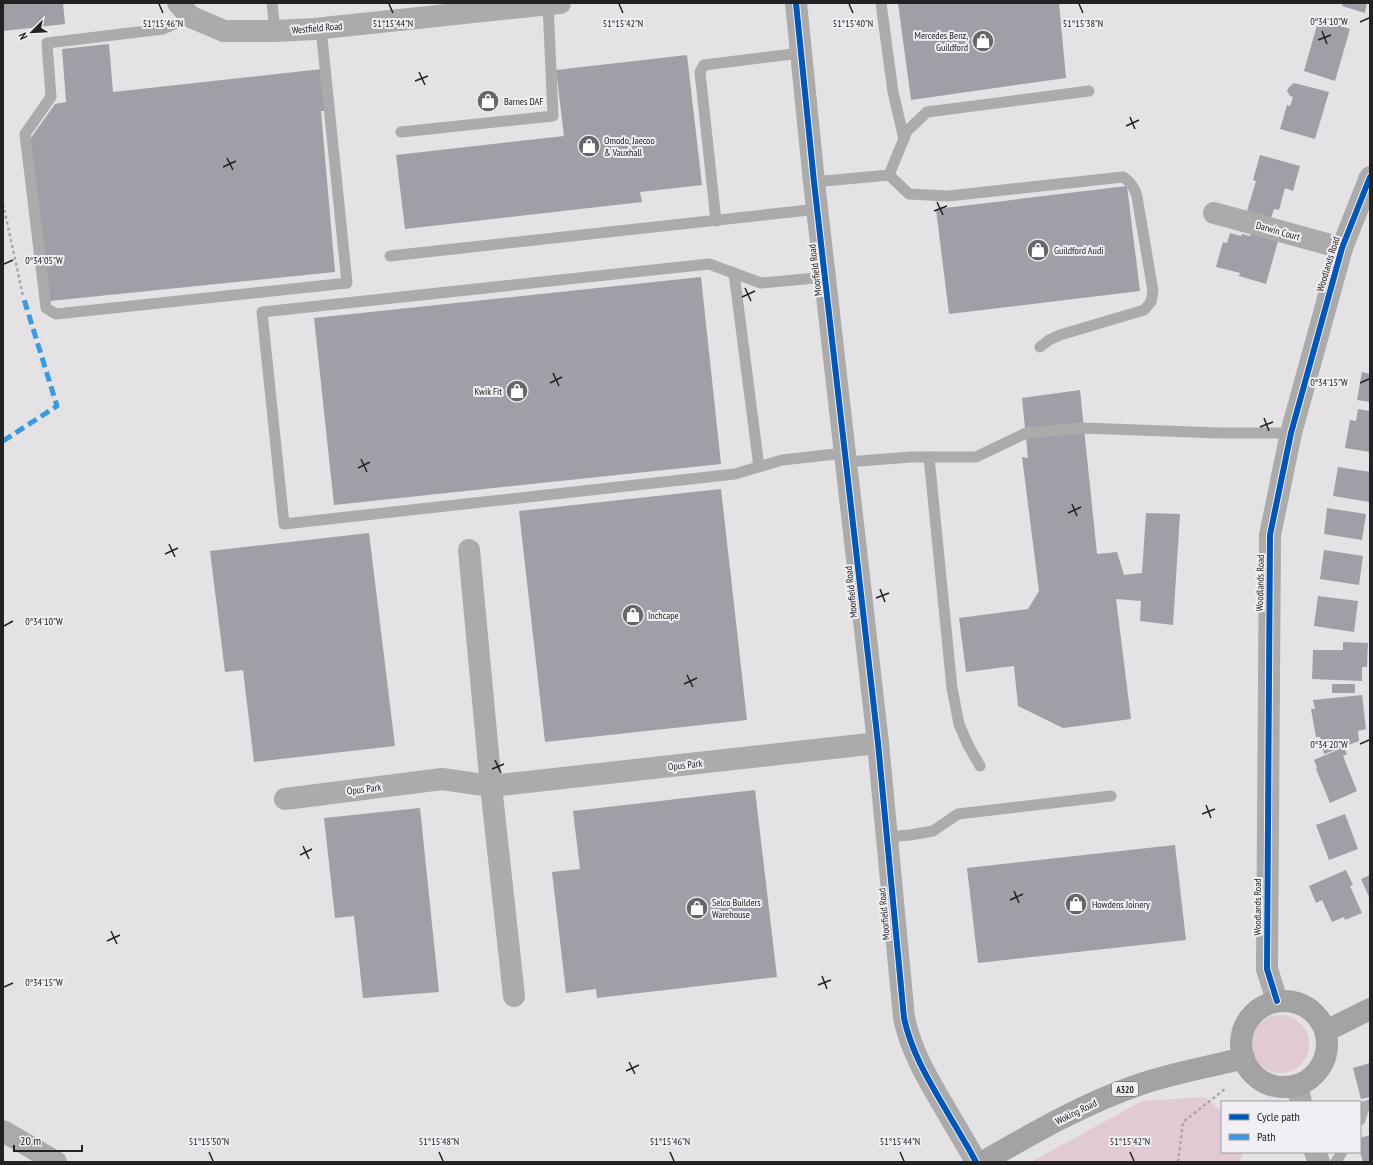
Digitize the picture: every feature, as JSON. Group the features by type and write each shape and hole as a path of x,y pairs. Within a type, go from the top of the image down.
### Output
{"main road":[{"path":"1277,1001 1289,1001 1302,1004 1312,1010 1326,1031 1327,1044 1325,1058 1319,1070 1309,1079 1299,1094 1285,1087 1272,1085 1261,1080 1252,1071 1244,1058 1242,1036 1246,1023 1254,1013 1265,1005 1277,1001"},
{"path":"1326,1031 1370,1009"},
{"name":"Woking Road","path":"983,1162 1077,1110 1118,1092 1161,1078 1244,1058"}],"street":[{"name":"Moorfield Road","path":"796,3 814,182 878,743 904,1018 916,1056 928,1081 951,1117 976,1162"},
{"name":"Westfield Road","path":"184,10 224,31 275,31 321,28 554,4"},
{"name":"Woodlands Road","path":"1277,1001 1267,969 1270,535 1291,433 1342,248 1370,177"},
{"name":"Darwin Court","path":"1214,213 1342,248"},
{"path":"470,550 491,786 514,996"},
{"name":"Opus Park","path":"285,799 442,779 491,786 878,743"},
{"path":"3,1131 56,1162"}],"lane":[{"path":"272,3 275,31"},
{"path":"881,3 893,92 904,139"},
{"path":"401,132 553,116 554,4"},
{"path":"184,10 163,29 47,43 51,97 25,134 46,308 56,314 347,283 321,28"},
{"path":"716,221 700,72 704,65 801,53"},
{"path":"889,175 908,131 927,112 1089,91"},
{"path":"814,182 889,175 909,194 948,196 1123,177 1131,182 1138,197 1153,291 1152,302 1144,310 1060,335 1049,340 1040,348"},
{"path":"390,256 818,209"},
{"path":"826,277 761,283 709,264 262,312 284,524 735,474 782,460 976,457 1026,433 1084,428 1219,433 1291,433"},
{"path":"734,273 759,467"},
{"path":"929,457 952,688 959,724 968,745 980,766"},
{"path":"887,837 910,836 933,831 958,814 1111,796"},
{"path":"1361,1117 1364,1107 1370,1105"},
{"path":"1336,1162 1341,1153"}],"path":[{"path":"3,204 23,296"},
{"path":"1178,1162 1183,1122 1225,1089"}],"shaded area":[{"path":"1280,1015 1291,1017 1304,1028 1307,1033 1309,1044 1307,1055 1296,1068 1291,1071 1280,1073 1269,1071 1256,1060 1253,1055 1251,1044 1253,1033 1264,1020 1269,1017"},
{"path":"1205,1097 1221,1112 1221,1153 1243,1153 1240,1162 1031,1162 1142,1101"}],"building":[{"path":"3,3 63,3 65,24 3,31"},
{"name":"Mercedes Benz, Guildford","path":"898,3 1059,3 1066,78 911,100"},
{"path":"1343,3 1367,3 1365,13 1342,6"},
{"path":"1319,18 1350,29 1335,81 1304,71"},
{"path":"109,44 113,92 322,69 327,111 321,111 335,272 50,301 30,139 55,104 66,102 62,49"},
{"name":"Omodo, Jaecoo & Vauxhall","path":"687,55 702,185 640,192 642,202 405,229 396,155 564,136 556,70"},
{"path":"1294,83 1329,92 1315,139 1280,129 1287,105 1290,106 1293,97 1290,96 1287,91"},
{"path":"1260,155 1300,166 1293,191 1285,188 1279,210 1274,209 1271,218 1247,211 1256,181 1253,180"},
{"name":"Guildford Audi","path":"1127,186 1140,291 949,314 936,209"},
{"path":"1230,233 1241,236 1242,234 1250,236 1251,233 1278,241 1266,284 1239,276 1240,273 1216,267 1223,242 1227,243"},
{"name":"Kwik Fit","path":"701,277 721,464 334,505 314,318"},
{"path":"1362,372 1370,374 1370,402 1357,400"},
{"path":"1080,390 1097,554 1117,552 1124,575 1142,573 1146,513 1180,514 1173,625 1140,621 1141,601 1116,599 1131,719 1063,728 1018,706 1014,666 966,672 959,618 1028,609 1039,591 1022,457 1028,458 1022,398"},
{"path":"1358,409 1370,411 1370,452 1345,448 1350,420 1356,421"},
{"path":"1338,467 1370,472 1370,502 1333,496"},
{"name":"Inchcape","path":"721,489 747,720 545,742 519,511"},
{"path":"1327,508 1366,514 1362,540 1324,534"},
{"path":"369,533 395,746 254,762 243,670 225,672 210,551"},
{"path":"1324,550 1363,556 1359,585 1320,579"},
{"path":"1318,596 1358,601 1354,632 1314,626"},
{"path":"1343,642 1368,643 1367,667 1362,667 1362,681 1312,679 1313,650 1343,650"},
{"path":"1332,684 1355,684 1355,693 1332,693"},
{"path":"1362,695 1366,729 1358,731 1359,741 1324,754 1320,737 1316,737 1311,709 1315,709 1313,700"},
{"path":"1344,747 1347,754 1343,756 1357,791 1330,803 1316,769 1314,760"},
{"path":"755,790 777,977 597,998 596,989 566,993 552,872 580,869 573,811"},
{"path":"420,808 439,992 363,998 354,916 335,918 324,818"},
{"path":"1345,814 1358,849 1329,860 1316,825"},
{"name":"Howdens Joinery","path":"1175,845 1186,940 978,963 967,868"},
{"path":"1346,870 1353,885 1350,886 1362,913 1345,920 1344,917 1332,922 1322,900 1316,903 1309,886"},
{"path":"1370,875 1370,899 1361,879"},
{"path":"1370,1063 1370,1097 1361,1099 1353,1068"},
{"path":"1370,1135 1370,1162 1363,1162 1360,1153 1361,1138"}],"marked path":[{"path":"3,441 57,406 23,296"}],"cycle path":[{"path":"796,3 814,182 878,743 904,1018 907,1032 917,1057 976,1162"},
{"path":"1277,1001 1267,969 1270,535 1291,433 1342,248 1370,177"}],"place":[{"name":"Mercedes Benz, Guildford","path":"983,41"},
{"name":"Barnes DAF","path":"488,101"},
{"name":"Omodo, Jaecoo & Vauxhall","path":"589,146"},
{"name":"Guildford Audi","path":"1038,250"},
{"name":"Kwik Fit","path":"517,391"},
{"name":"Inchcape","path":"633,615"},
{"name":"Howdens Joinery","path":"1076,904"},
{"name":"Selco Builders Warehouse","path":"697,908"}]}
